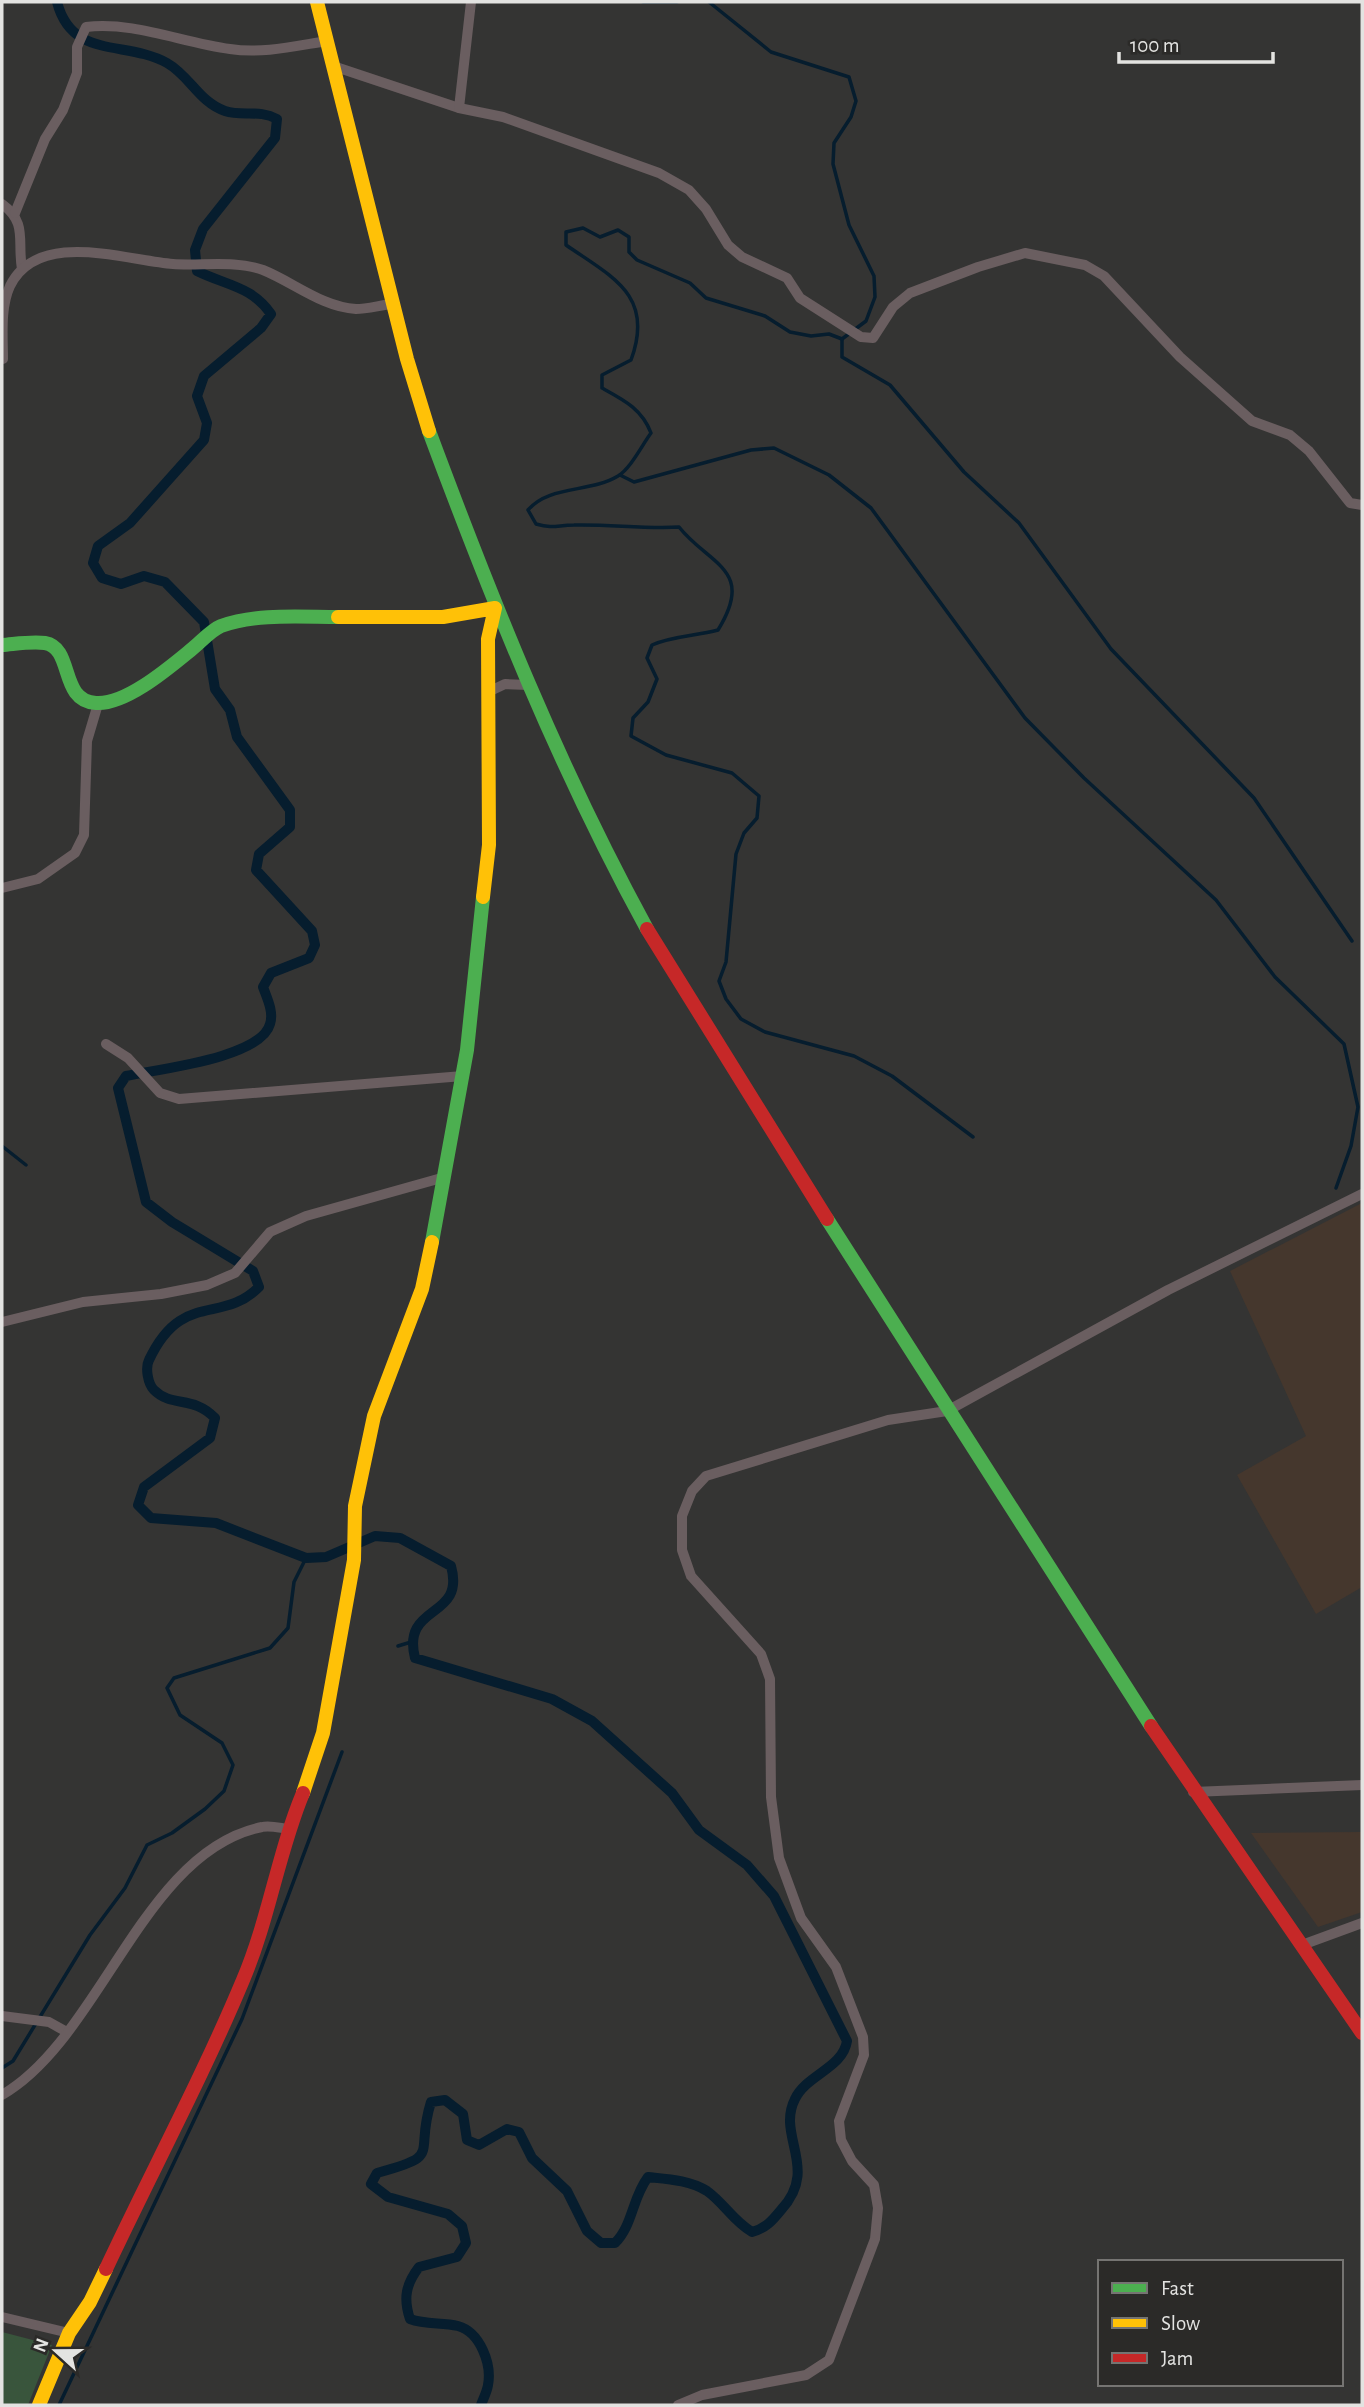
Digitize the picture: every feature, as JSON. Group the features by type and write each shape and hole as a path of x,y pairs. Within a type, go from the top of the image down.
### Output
{"main road":[{"path":"317,2 393,304 428,427 495,608 595,833 663,958 947,1411 1193,1792 1362,2033"},
{"path":"39,2405 69,2333 90,2302 243,1980 271,1903 288,1829 313,1767 323,1733 354,1560 355,1506 374,1416 422,1289 463,1076 489,845 488,639 495,608"},
{"path":"2,645 46,643 59,651 71,686 82,699 98,704 128,696 218,627 236,621 326,616 461,618 495,608"}],"street":[{"path":"459,108 471,2"},
{"path":"15,213 45,139 68,98 78,73 77,47 86,27 101,25 231,50 264,51 327,41"},
{"path":"333,65 459,108 503,117 659,173 689,190 735,251 787,278 800,298 861,337 873,338 893,307 910,293 978,267 1025,254 1085,265 1104,276 1180,357 1252,421 1290,435 1309,451 1350,503 1362,505"},
{"path":"2,204 15,213 20,228 22,269"},
{"path":"3,359 3,314 9,287 22,269 46,255 76,253 173,264 240,266 261,269 336,306 357,309 393,304"},
{"path":"488,692 505,684 528,685"},
{"path":"2,888 38,879 75,853 84,835 86,741 98,704"},
{"path":"106,1044 128,1058 160,1093 179,1099 463,1076"},
{"path":"2,1322 83,1301 161,1294 206,1284 235,1272 270,1232 306,1216 445,1177"},
{"path":"678,2405 702,2395 806,2375 830,2360 875,2239 878,2208 874,2185 852,2161 841,2140 839,2121 864,2055 863,2036 836,1967 801,1918 779,1858 771,1797 769,1679 761,1654 691,1576 682,1549 682,1516 692,1492 706,1476 888,1420 947,1411 1168,1290 1362,1194"},
{"path":"1193,1792 1362,1785"},
{"path":"2,2095 17,2086 67,2032 155,1905 211,1848 263,1826 288,1829"},
{"path":"1302,1945 1362,1923"},
{"path":"2,2016 49,2022 67,2032"},
{"path":"2,2317 69,2333"}],"shaded area":[{"path":"1362,1203 1362,1587 1316,1614 1237,1475 1306,1436 1230,1271"},
{"path":"1362,1832 1362,1912 1318,1927 1251,1833"}],"green space":[{"path":"2,2332 52,2345 28,2405 2,2405"}],"waterway":[{"path":"57,2 64,20 75,33 88,41 151,56 167,63 208,102 225,111 264,114 277,119 275,138 203,229 195,250 197,271 247,292 271,314 261,328 204,376 197,396 207,423 204,440 130,523 98,546 93,563 102,578 121,584 144,576 165,582 204,622 215,689 230,710 237,737 290,810 290,827 259,854 256,870 312,931 315,945 309,958 271,973 263,987 271,1015 270,1024 263,1036 229,1054 126,1076 118,1088 146,1202 172,1222 253,1271 259,1287 230,1305 188,1316 175,1324 162,1338 149,1360 148,1376 154,1390 168,1399 199,1406 215,1418 210,1438 144,1487 138,1505 151,1518 216,1523 306,1558 326,1557 375,1536 400,1538 451,1566 453,1583 450,1595 417,1628 413,1640 415,1658 552,1699 592,1721 672,1793 699,1830 747,1865 774,1896 847,2041 839,2058 807,2084 795,2099 790,2126 798,2166 797,2180 792,2195 772,2221 752,2232 700,2187 648,2177 621,2236 615,2243 601,2243 587,2231 567,2191 532,2158 519,2132 507,2129 479,2145 467,2140 463,2114 445,2100 431,2102 423,2151 419,2157 377,2173 371,2184 388,2197 448,2214 462,2226 466,2243 457,2257 419,2267 411,2279 406,2298 410,2319 458,2326 466,2329 478,2342 486,2359 489,2377 481,2405"},
{"path":"643,2 677,2"},
{"path":"709,2 771,52 849,77 856,101 851,117 834,143 833,164 849,225 874,276 875,297 866,321 842,339 829,334 811,336 790,332 765,316 706,298 690,283 637,260 629,252 629,237 618,230 600,237 583,228 566,232 566,245 613,278 633,303 637,319 637,338 631,360 602,375 602,388 637,411 651,433 632,462 618,476 595,485 547,497 528,510 536,524 547,526 679,527 724,570 730,581 732,594 718,630 652,645 647,658 657,679 648,702 633,718 631,736 666,755 732,773 759,796 757,818 744,833 736,854 726,962 719,981 726,999 741,1019 765,1032 854,1056 892,1076 973,1137"},
{"path":"842,339 842,357 890,385 964,472 1019,523 1111,649 1254,798 1352,941"},
{"path":"620,475 634,482 751,450 774,448 829,475 871,508 1025,718 1084,778 1216,900 1275,977 1344,1044 1358,1107 1351,1146 1336,1188"},
{"path":"2,1146 26,1165"},
{"path":"2,2068 13,2061 90,1935 125,1888 147,1845 172,1833 224,1791 233,1765 222,1743 180,1715 167,1688 174,1678 270,1648 288,1628 294,1582 306,1558"},
{"path":"398,1646 411,1642"},
{"path":"59,2405 242,2019 342,1752"}],"traffic: fast":[{"path":"429,431 478,559 556,746 647,929"},
{"path":"2,645 40,642 54,647 60,654 76,693 84,700 96,703 121,698 147,684 221,626 264,617 338,617"},
{"path":"432,1242 467,1050 483,897"},
{"path":"827,1219 1151,1726"}],"traffic: slow":[{"path":"317,2 407,359 429,431"},
{"path":"338,617 443,617 495,608 488,639 489,845 483,897"},
{"path":"303,1793 323,1733 354,1560 355,1506 374,1416 422,1289 432,1242"},
{"path":"39,2405 69,2333 90,2302 106,2269"}],"traffic: jam":[{"path":"647,929 827,1219"},
{"path":"1151,1726 1362,2033"},
{"path":"106,2269 194,2089 243,1980 303,1793"}]}
